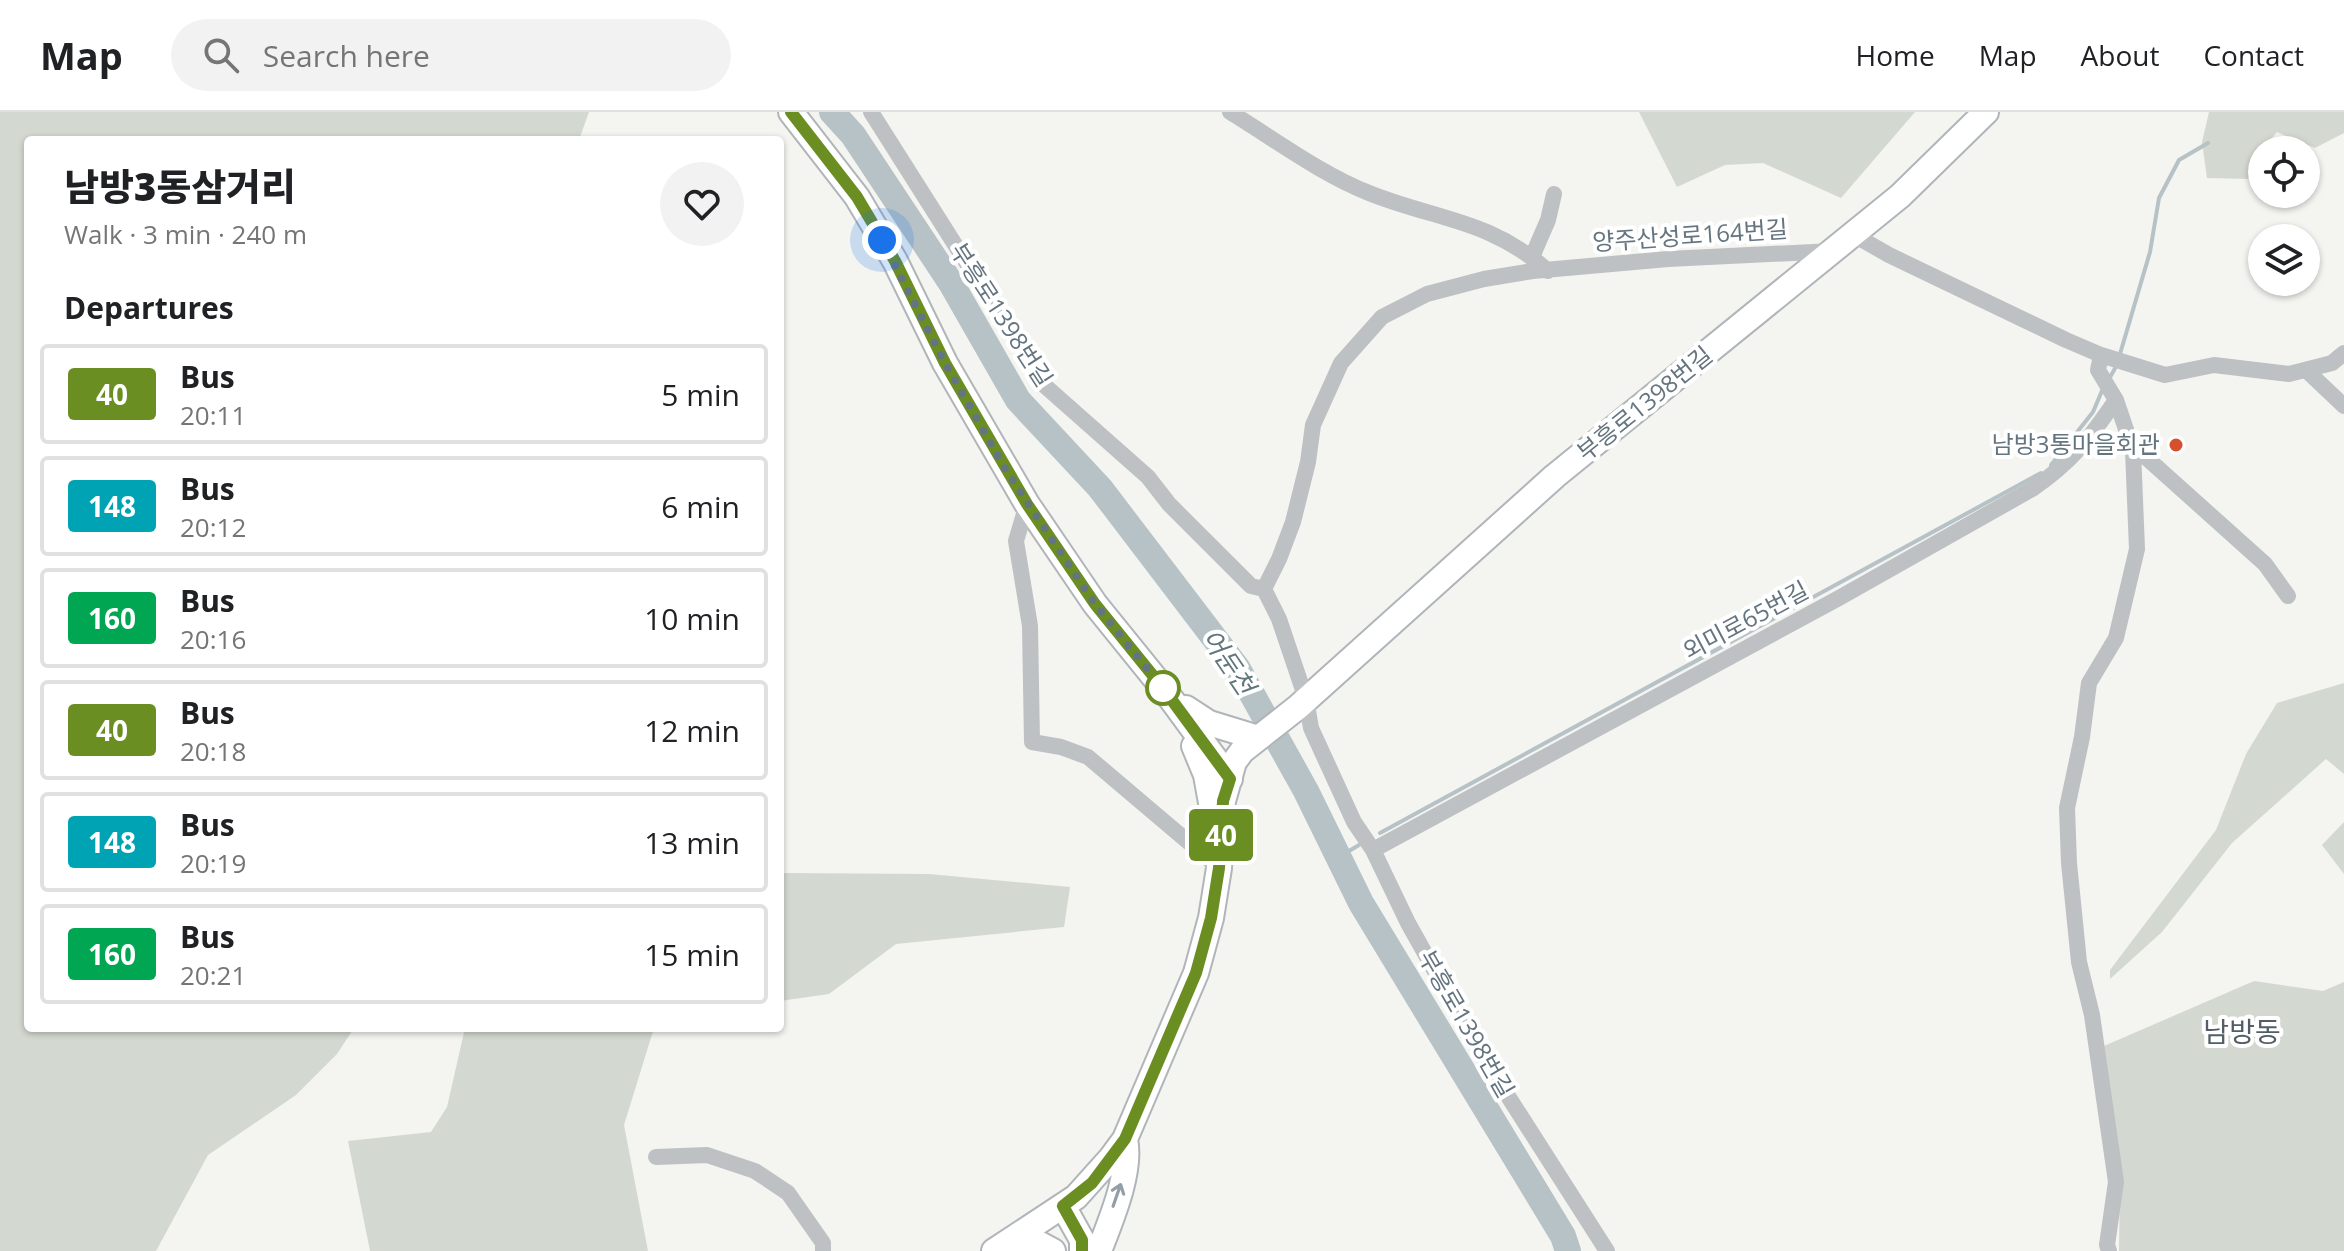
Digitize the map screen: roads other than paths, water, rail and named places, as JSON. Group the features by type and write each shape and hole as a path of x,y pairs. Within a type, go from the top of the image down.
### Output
{"street":[{"path":"791,112 832,164 895,261 945,363 1027,504 1095,604 1163,688 1230,779"},
{"name":"부흥로1398번길","path":"871,112 1044,385 1148,477 1169,504 1251,586 1264,589 1279,619 1311,728 1354,822 1373,850 1408,923 1483,1057 1607,1251"},
{"path":"1230,112 1297,154 1367,192 1452,217 1495,234 1538,266"},
{"name":"부흥로1398번길","path":"1219,860 1223,801 1234,762 1258,738 1302,703 1555,476 1900,196 1986,112"},
{"path":"1538,266 1554,194"},
{"path":"1845,243 1889,255 2113,359 2165,375 2214,365 2289,374 2332,363 2344,353"},
{"name":"양주산성로164번길","path":"1538,266 1668,259 1845,243"},
{"path":"1264,589 1293,522 1308,462 1313,425 1341,363 1382,317 1427,294 1538,266"},
{"path":"2109,1251 2107,1245 2116,1182 2092,1015 2079,962 2067,808 2082,737 2089,683 2116,638 2135,560 2136,497 2130,443 2109,389 2098,370 2113,359"},
{"path":"2306,370 2344,406"},
{"name":"외미로65번길","path":"1373,850 1839,598 2032,489 2060,471 2094,432 2109,389"},
{"path":"2130,443 2265,564 2288,596"},
{"path":"1027,504 1016,541 1030,626 1032,742 1061,747 1088,757 1219,860"},
{"path":"1163,688 1209,723 1258,738"},
{"path":"1002,1246 1092,1183 1125,1139 1196,973 1211,918 1219,860 1206,775 1192,740 1163,688"},
{"path":"1099,1251 1122,1181 1128,1155 1125,1139"},
{"path":"656,1157 707,1155 755,1171 788,1193 823,1243 823,1251"},
{"path":"1063,1206 1082,1240 1082,1251"},
{"path":"1002,1246 1040,1244 1053,1251"}],"waterway":[{"name":"어둔천","path":"832,112 853,135 951,283 1018,400 1100,488 1238,669 1306,791 1361,903 1563,1236 1568,1251"},
{"path":"2120,354 2150,252 2159,198 2179,160 2208,143"},
{"path":"2109,379 2118,363"},
{"path":"2051,465 2093,412 2104,386"},
{"path":"1380,833 2041,473"},
{"path":"1339,857 1359,845"}],"place":[{"name":"남방3통마을회관","path":"2176,445"}],"district":[{"name":"남방동","path":"2242,1032"}]}
